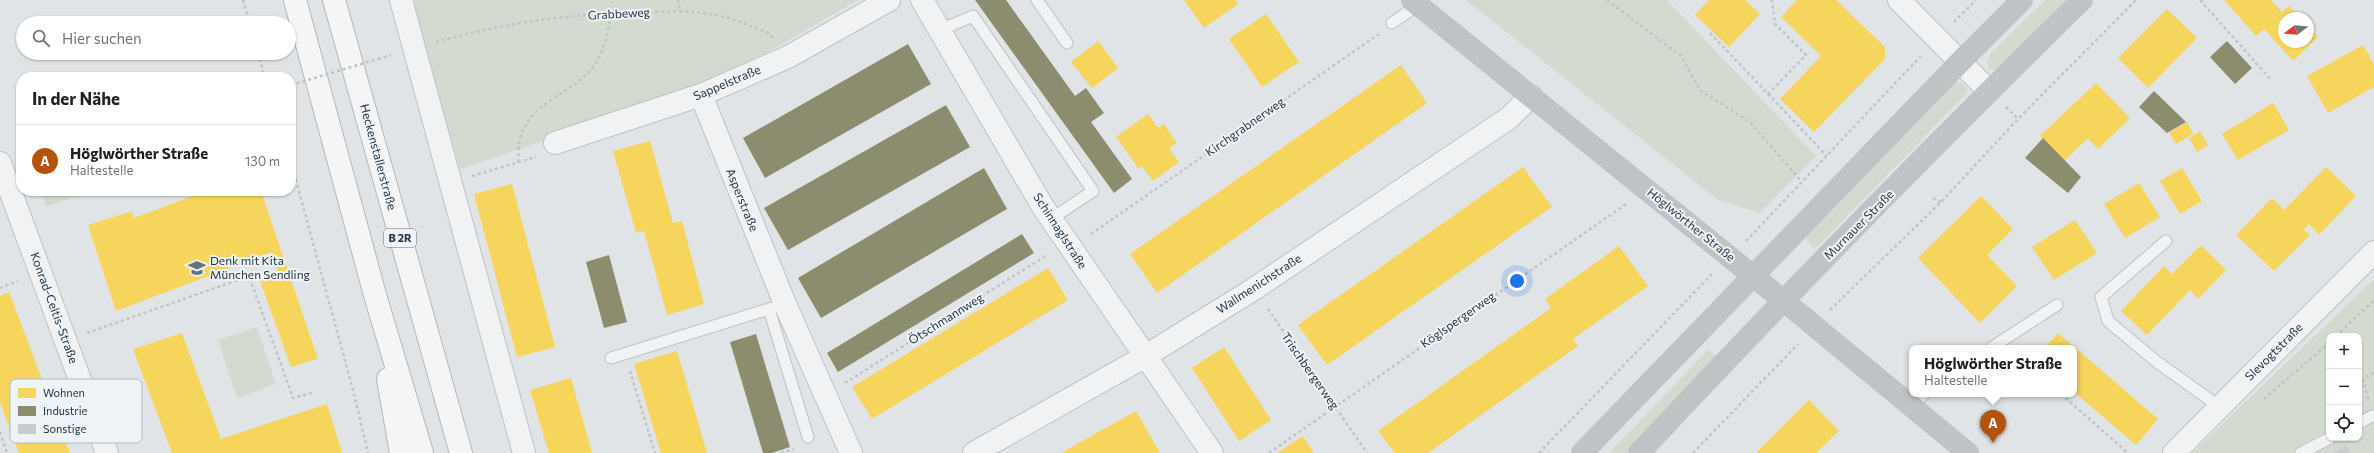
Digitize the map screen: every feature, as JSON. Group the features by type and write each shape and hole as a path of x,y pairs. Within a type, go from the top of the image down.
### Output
{"highway":[{"path":"294,0 375,295 422,453"},
{"name":"Heckenstallerstraße","path":"334,0 461,453"},
{"path":"375,295 401,453"}],"main road":[{"path":"1582,453 1960,62 2022,0"},
{"name":"Murnauer Straße","path":"1639,453 1784,300 2082,0"},
{"name":"Höglwörther Straße","path":"1415,2 1753,276 1909,393"},
{"name":"Höglwörther Straße","path":"1918,400 1968,453"}],"street":[{"path":"401,0 524,453"},
{"name":"Sappelstraße","path":"555,143 700,95 788,56 889,0"},
{"name":"Schinnaglstraße","path":"922,0 1051,219 1144,357 1212,453"},
{"path":"1899,0 1989,92"},
{"name":"Asperstraße","path":"700,95 777,307 826,395 851,453"},
{"name":"Wallmenichstraße","path":"974,453 1144,357 1254,289 1509,118 1531,96"},
{"name":"Konrad-Celtis-Straße","path":"0,163 80,379"},
{"name":"Slevogtstraße","path":"2174,453 2374,252"},
{"name":"Konrad-Celtis-Straße","path":"103,443 107,453"}],"lane":[{"path":"1037,0 1067,43"},
{"path":"1392,23 1415,2"},
{"path":"940,30 973,16 1093,191 1051,219"},
{"path":"2166,241 2101,296 2108,321 2157,362 2220,407"},
{"path":"1995,345 2057,306"},
{"path":"611,358 777,307 808,437"},
{"path":"2362,421 2372,416"},
{"path":"2301,453 2326,440"}],"path":[{"path":"243,0 248,16"},
{"path":"678,0 680,11"},
{"path":"1607,0 1681,56 1702,91 1750,122 1800,181"},
{"path":"1768,94 1806,55 1775,24 1772,0"},
{"path":"1750,237 1800,181 1827,156 1976,0"},
{"path":"1833,307 1941,202 2018,119 2136,0"},
{"path":"2200,0 2272,81"},
{"name":"Grabbeweg","path":"438,41 547,19 611,13 680,11 731,18 769,33 788,56"},
{"path":"518,162 520,138 532,117 542,106 588,72 600,56 605,43 611,13"},
{"name":"Kirchgrabnerweg","path":"1069,246 1382,32 1392,23"},
{"path":"1710,33 1827,156"},
{"path":"296,84 378,59"},
{"path":"260,60 262,72"},
{"path":"451,182 558,151 555,143"},
{"path":"296,180 353,390 368,453"},
{"name":"Köglspergerweg","path":"1269,453 1611,213 1648,190"},
{"path":"1932,198 1941,202"},
{"name":"Ötschmannweg","path":"826,395 1069,246"},
{"path":"66,341 249,276 293,398 314,392"},
{"path":"1538,453 1706,280"},
{"name":"Trischbergerweg","path":"1254,289 1367,453"},
{"path":"2339,333 2374,300"},
{"path":"1693,453 1792,351"},
{"path":"625,354 655,453"},
{"path":"2372,416 2363,379 2374,372"},
{"path":"2064,397 2128,453"},
{"path":"0,432 7,453"}],"shaded area":[{"path":"412,0 858,0 770,51 680,95 460,169"},
{"path":"1466,0 1667,0 1816,156 1760,213 1718,200"},
{"path":"2045,0 2067,0 1996,70 1989,69 1987,63 1990,54"},
{"path":"1961,82 1967,88 1967,93 1815,249 1806,238 1954,84"},
{"path":"43,196 77,196 46,207"},
{"path":"2374,279 2374,453 2192,453"},
{"path":"257,327 276,384 237,398 218,340"},
{"path":"1709,349 1720,360 1629,453 1609,453"}],"building: Wohnen":[{"path":"1184,0 1236,0 1238,4 1204,28"},
{"path":"1709,0 1745,0 1760,14 1729,47 1695,15"},
{"path":"1797,0 1836,0 1885,47 1885,59 1814,132 1780,99 1821,56 1781,17"},
{"path":"2224,0 2271,0 2282,12 2278,12 2278,44 2264,29 2256,36"},
{"path":"2289,6 2294,12 2282,12"},
{"path":"2167,9 2197,38 2148,88 2118,58"},
{"path":"1266,14 1299,62 1262,87 1229,39"},
{"path":"2314,33 2318,37 2314,41"},
{"path":"1098,41 1118,68 1092,88 1071,62"},
{"path":"2363,45 2374,64 2374,87 2328,113 2307,76"},
{"path":"2281,48 2307,48 2293,61"},
{"path":"1401,65 1427,103 1157,293 1130,254"},
{"path":"2096,83 2130,118 2098,149 2088,138 2064,161 2040,136"},
{"path":"2273,103 2289,130 2238,160 2222,134"},
{"path":"1148,114 1158,128 1164,124 1177,143 1169,148 1179,162 1153,181 1142,166 1139,169 1116,137"},
{"path":"2187,122 2193,134 2176,144 2169,133"},
{"path":"2200,131 2208,145 2197,152 2189,138"},
{"path":"650,141 673,223 682,221 704,304 667,315 644,231 636,233 613,151"},
{"path":"1523,167 1552,207 1327,365 1298,325"},
{"path":"2326,167 2356,196 2319,235 2309,224 2304,230 2310,235 2274,271 2236,235 2272,198 2284,210"},
{"path":"2182,168 2202,201 2180,214 2160,181"},
{"path":"2139,183 2160,217 2125,238 2104,204"},
{"path":"512,184 555,347 517,357 474,194"},
{"path":"193,196 263,196 318,359 291,367 260,281 279,276 272,252 116,311 88,225 132,211 134,218"},
{"path":"1981,196 2013,229 1987,255 2017,286 1980,323 1918,258"},
{"path":"2075,220 2097,253 2054,280 2032,247"},
{"path":"2201,245 2226,270 2198,299 2190,290 2147,335 2121,311 2164,266 2172,274"},
{"path":"1619,246 1648,286 1573,339 1578,346 1428,453 1395,453 1378,431 1551,308 1545,299"},
{"path":"1048,268 1068,300 872,419 852,387"},
{"path":"9,292 42,379 10,379 10,429 0,402 0,296"},
{"path":"182,333 221,439 327,404 342,453 172,453 133,349"},
{"path":"2058,333 2072,345 2048,345"},
{"path":"1224,347 1271,420 1239,441 1192,368"},
{"path":"2077,349 2158,419 2136,445 2077,395"},
{"path":"677,351 707,453 661,453 634,364"},
{"path":"571,378 592,453 549,453 530,390"},
{"path":"1809,400 1839,431 1816,453 1756,453"},
{"path":"1136,411 1160,453 1061,453 1109,426"},
{"path":"1303,436 1314,453 1277,453"},
{"path":"15,443 66,443 70,453 19,453"}],"building: Industrie":[{"path":"975,0 1006,0 1075,96 1086,88 1104,113 1091,122 1132,179 1114,193"},
{"path":"2227,41 2252,68 2235,84 2210,57"},
{"path":"908,44 931,84 765,178 743,138"},
{"path":"2154,91 2186,122 2167,133 2139,107"},
{"path":"946,105 970,147 788,250 764,208"},
{"path":"2043,138 2081,177 2068,193 2025,158"},
{"path":"984,168 1007,209 821,318 798,278"},
{"path":"1022,234 1034,253 838,372 827,353"},
{"path":"609,255 627,322 604,328 586,262"},
{"path":"756,334 790,447 772,453 763,453 730,342"}],"building: Sonstige":[{"path":"2346,445 2351,453 2332,453"}],"place":[{"name":"Denk mit Kita München Sendling","path":"197,268"},
{"name":"Höglwörther Straße","path":"1993,443"}]}
